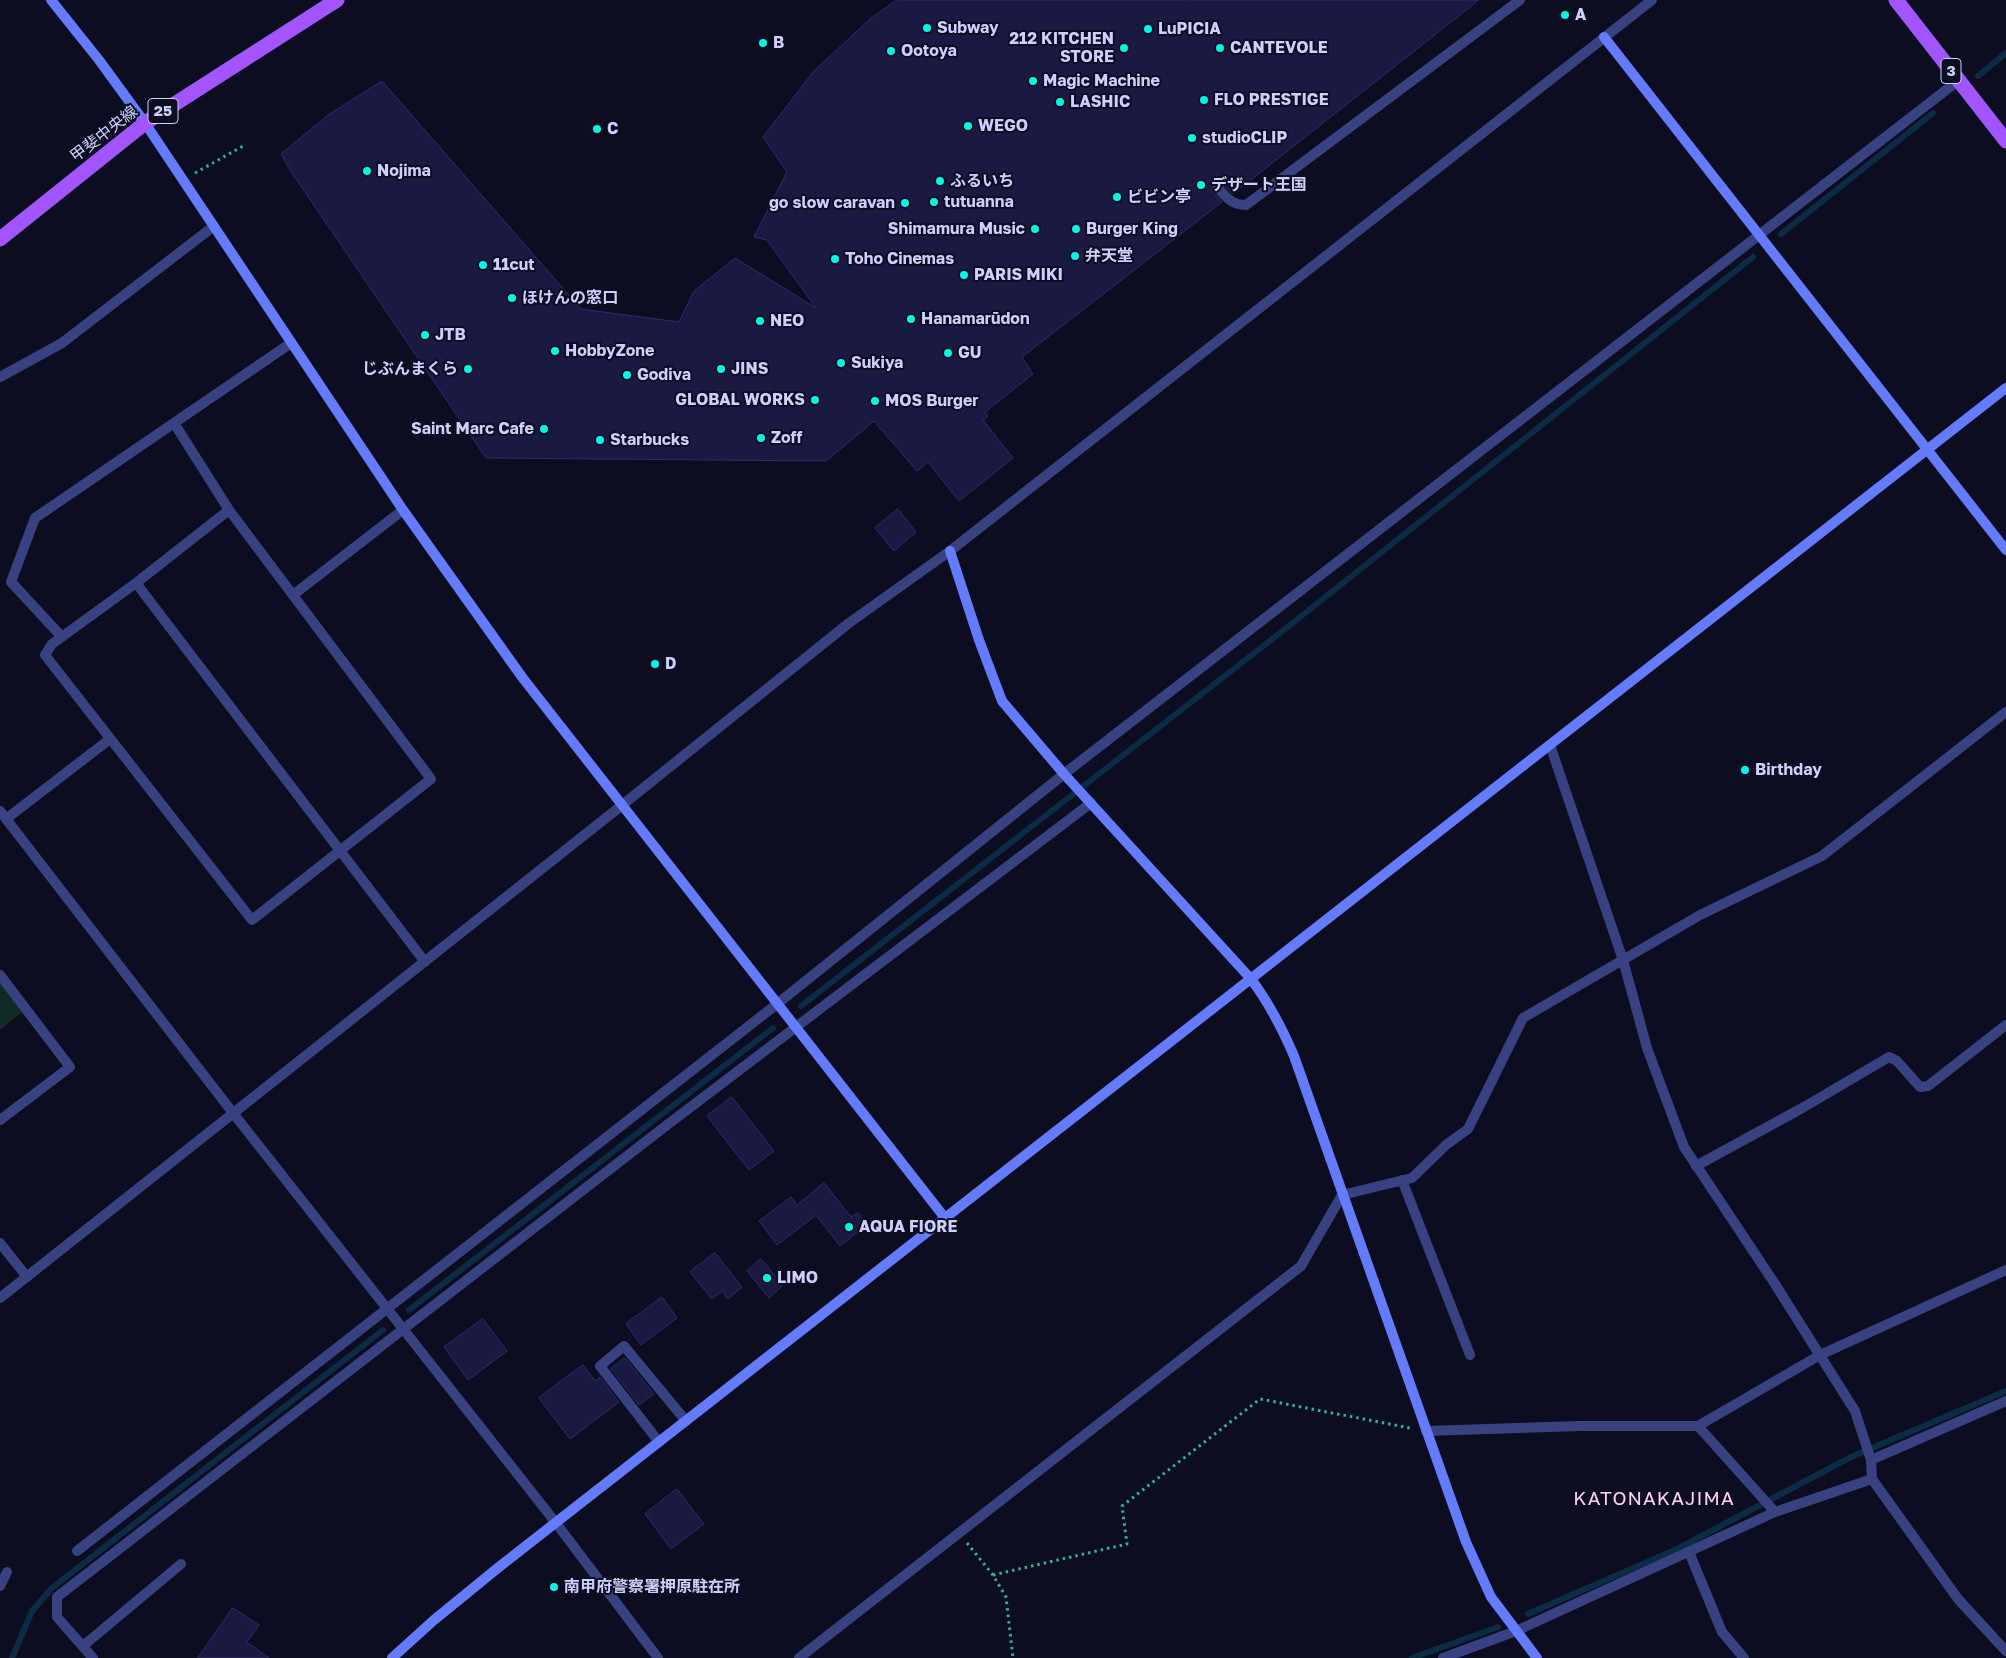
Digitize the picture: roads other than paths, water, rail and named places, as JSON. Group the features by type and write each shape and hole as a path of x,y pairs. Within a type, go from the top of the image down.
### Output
{"main road":[{"name":"甲斐中央線","path":"0,239 145,123 337,0"},
{"name":"3","path":"1896,0 2006,142"}],"street":[{"path":"51,0 99,60 145,123 403,510 522,677 945,1218"},
{"path":"1218,188 1228,200 1236,205 1246,205 1520,0"},
{"path":"0,1298 622,806 849,623 950,551 1652,0"},
{"path":"1604,37 2006,550"},
{"path":"77,1551 777,1004 1064,774 1959,80"},
{"path":"0,377 62,343 214,226"},
{"path":"62,637 11,582 35,518 291,343"},
{"path":"392,1658 434,1620 556,1523 2006,388"},
{"path":"174,423 229,510 431,779 252,920 45,655 52,644 136,583 229,510"},
{"path":"293,595 403,510"},
{"path":"950,551 979,640 1002,701 1064,774 1251,979 1280,1023 1294,1056 1466,1542 1492,1597 1537,1658"},
{"path":"136,583 425,962"},
{"path":"798,1658 1301,1266 1342,1195 1412,1178 1446,1146 1468,1129 1523,1018 1700,916 1822,856 2006,712"},
{"path":"110,739 3,815 233,1113 556,1523 658,1658"},
{"path":"1550,745 1623,960 1647,1048 1684,1147 1855,1411 1871,1460 1872,1479 1958,1599 2006,1651"},
{"path":"94,1658 57,1618 57,1597 667,1125 1091,803"},
{"path":"0,975 70,1066 0,1120"},
{"path":"1696,1166 1804,1107 1889,1057 1897,1061 1920,1087 1928,1086 2006,1025"},
{"path":"1402,1180 1470,1355"},
{"path":"0,1243 27,1276"},
{"path":"1426,1431 1579,1426 1698,1426 1820,1355 2006,1270"},
{"path":"659,1442 600,1366 624,1346 686,1422"},
{"path":"1871,1460 2006,1401"},
{"path":"1698,1426 1712,1444 1775,1512"},
{"path":"1443,1658 1516,1631 1775,1512 1872,1479"},
{"path":"1689,1552 1722,1632 1744,1658"},
{"path":"83,1646 181,1564"},
{"path":"0,1586 8,1572"}],"waterway":[{"path":"1978,76 2006,53"},
{"path":"1781,234 1933,113"},
{"path":"801,1006 1280,633 1753,257"},
{"path":"409,1310 773,1028"},
{"path":"12,1658 32,1611 52,1588 383,1330"},
{"path":"1528,1614 1677,1549 1851,1457 2006,1391"},
{"path":"1412,1658 1498,1627"}],"place":[{"name":"A","path":"1565,15"},
{"name":"Subway","path":"927,28"},
{"name":"LuPICIA","path":"1148,29"},
{"name":"B","path":"763,43"},
{"name":"212 KITCHEN STORE","path":"1124,48"},
{"name":"CANTEVOLE","path":"1220,48"},
{"name":"Ootoya","path":"891,51"},
{"name":"Magic Machine","path":"1033,81"},
{"name":"FLO PRESTIGE","path":"1204,100"},
{"name":"LASHIC","path":"1060,102"},
{"name":"WEGO","path":"968,126"},
{"name":"C","path":"597,129"},
{"name":"studioCLIP","path":"1192,138"},
{"name":"Nojima","path":"367,171"},
{"name":"ふるいち","path":"940,181"},
{"name":"デザート王国","path":"1201,185"},
{"name":"ビビン亭","path":"1117,197"},
{"name":"tutuanna","path":"934,202"},
{"name":"go slow caravan","path":"905,203"},
{"name":"Shimamura Music","path":"1035,229"},
{"name":"Burger King","path":"1076,229"},
{"name":"弁天堂","path":"1075,256"},
{"name":"Toho Cinemas","path":"835,259"},
{"name":"11cut","path":"483,265"},
{"name":"PARIS MIKI","path":"964,275"},
{"name":"ほけんの窓口","path":"512,298"},
{"name":"Hanamarūdon","path":"911,319"},
{"name":"NEO","path":"760,321"},
{"name":"JTB","path":"425,335"},
{"name":"HobbyZone","path":"555,351"},
{"name":"GU","path":"948,353"},
{"name":"Sukiya","path":"841,363"},
{"name":"じぶんまくら","path":"468,369"},
{"name":"JINS","path":"721,369"},
{"name":"Godiva","path":"627,375"},
{"name":"GLOBAL WORKS","path":"815,400"},
{"name":"MOS Burger","path":"875,401"},
{"name":"Saint Marc Cafe","path":"544,429"},
{"name":"Zoff","path":"761,438"},
{"name":"Starbucks","path":"600,440"},
{"name":"D","path":"655,664"},
{"name":"Birthday","path":"1745,770"},
{"name":"AQUA FIORE","path":"849,1227"},
{"name":"LIMO","path":"767,1278"},
{"name":"南甲府警察署押原駐在所","path":"554,1587"}],"district":[{"name":"KATONAKAJIMA","path":"1654,1499"}]}
